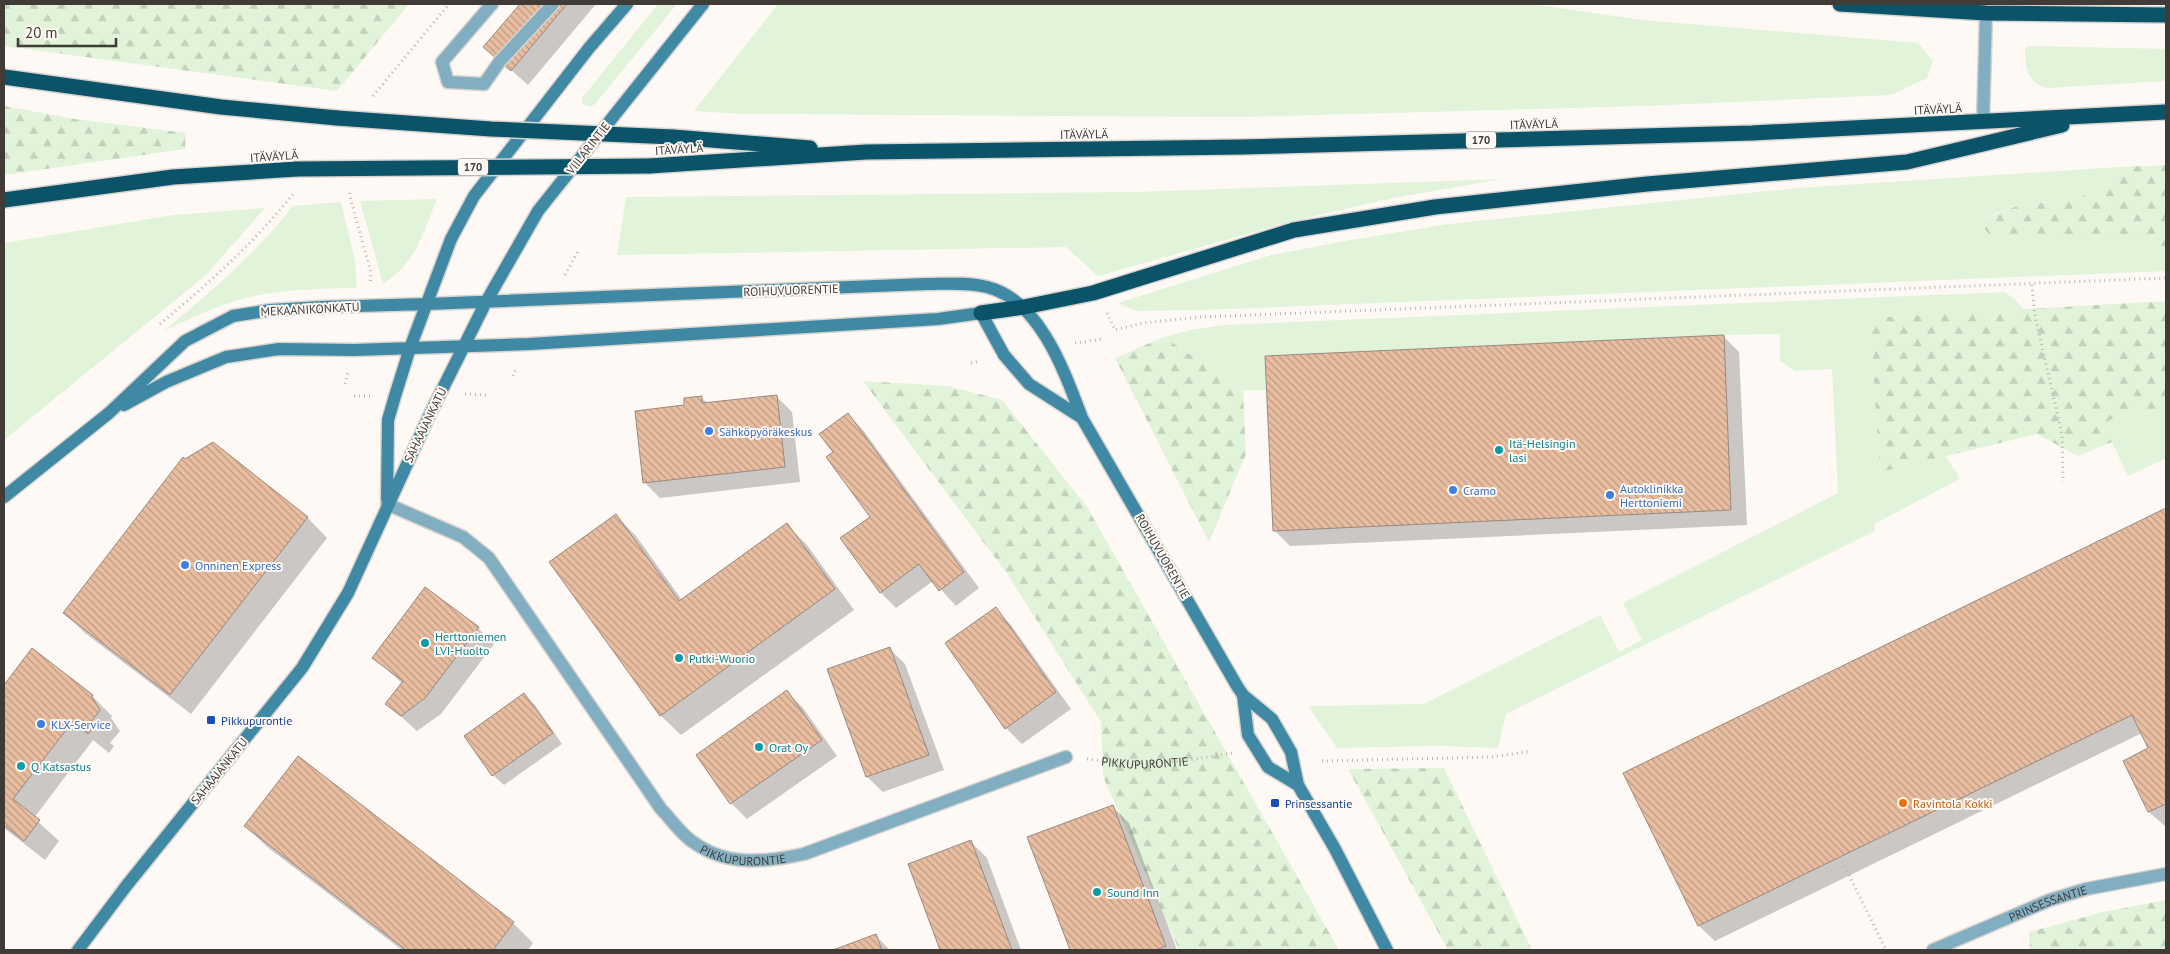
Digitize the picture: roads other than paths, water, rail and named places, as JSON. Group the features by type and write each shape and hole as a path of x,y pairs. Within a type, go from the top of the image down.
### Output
{"highway":[{"path":"1840,4 1986,13 2166,15"},
{"path":"4,77 212,106 337,118 491,130 673,137 866,152"},
{"name":"ITÄVÄYLÄ","path":"4,200 173,177 297,169 649,166 866,152 1262,147 1752,133 2166,112"},
{"path":"981,313 1024,307 1093,293 1294,230 1435,207 1647,184 1907,162 2095,117"}],"main road":[{"path":"427,304 451,239 474,196 589,48 627,4"},
{"name":"VIILARINTIE","path":"463,346 538,211 703,4"},
{"name":"ROIHUVUORENTIE","path":"427,304 962,284 988,287 1024,307 1052,347 1064,370 1082,418 1243,695 1272,720 1291,752 1298,785 1335,848 1387,950"},
{"name":"SAHAAJANKATU","path":"387,504 388,420 410,348 427,304"},
{"name":"MEKAANIKONKATU","path":"4,497 109,413 185,341 233,316 271,310 313,307 427,304"},
{"path":"410,348 938,319 981,313"},
{"name":"ROIHUVUORENTIE","path":"981,313 1004,355 1029,384 1082,418"},
{"name":"SAHAAJANKATU","path":"78,950 127,885 302,668 348,593 387,504 463,346"},
{"name":"MEKAANIKONKATU","path":"109,413 166,382 226,357 288,348 354,350 410,348"},
{"name":"ROIHUVUORENTIE","path":"1243,695 1248,735 1268,767 1298,785"}],"street":[{"path":"492,4 442,62 448,82 484,84 500,61 553,4"},
{"path":"1983,122 1986,13"},
{"name":"PIKKUPURONTIE","path":"387,504 463,537 489,558 661,808 692,842 716,854 742,862 771,861 804,854 1066,757"},
{"name":"PRINSESSANTIE","path":"1933,950 2050,900 2086,889 2166,874"}],"place":[{"name":"Sähköpyöräkeskus","path":"709,431"},
{"name":"Itä-Helsingin lasi","path":"1499,450"},
{"name":"Cramo","path":"1453,490"},
{"name":"Autoklinikka Herttoniemi","path":"1610,495"},
{"name":"Onninen Express","path":"185,565"},
{"name":"Herttoniemen LVI-Huolto","path":"425,643"},
{"name":"Putki-Wuorio","path":"679,658"},
{"name":"Pikkupurontie","path":"211,720"},
{"name":"KLX-Service","path":"41,724"},
{"name":"Orat Oy","path":"759,747"},
{"name":"Q Katsastus","path":"21,766"},
{"name":"Prinsessantie","path":"1275,803"},
{"name":"Ravintola Kokki","path":"1903,803"},
{"name":"Sound Inn","path":"1097,892"}]}
